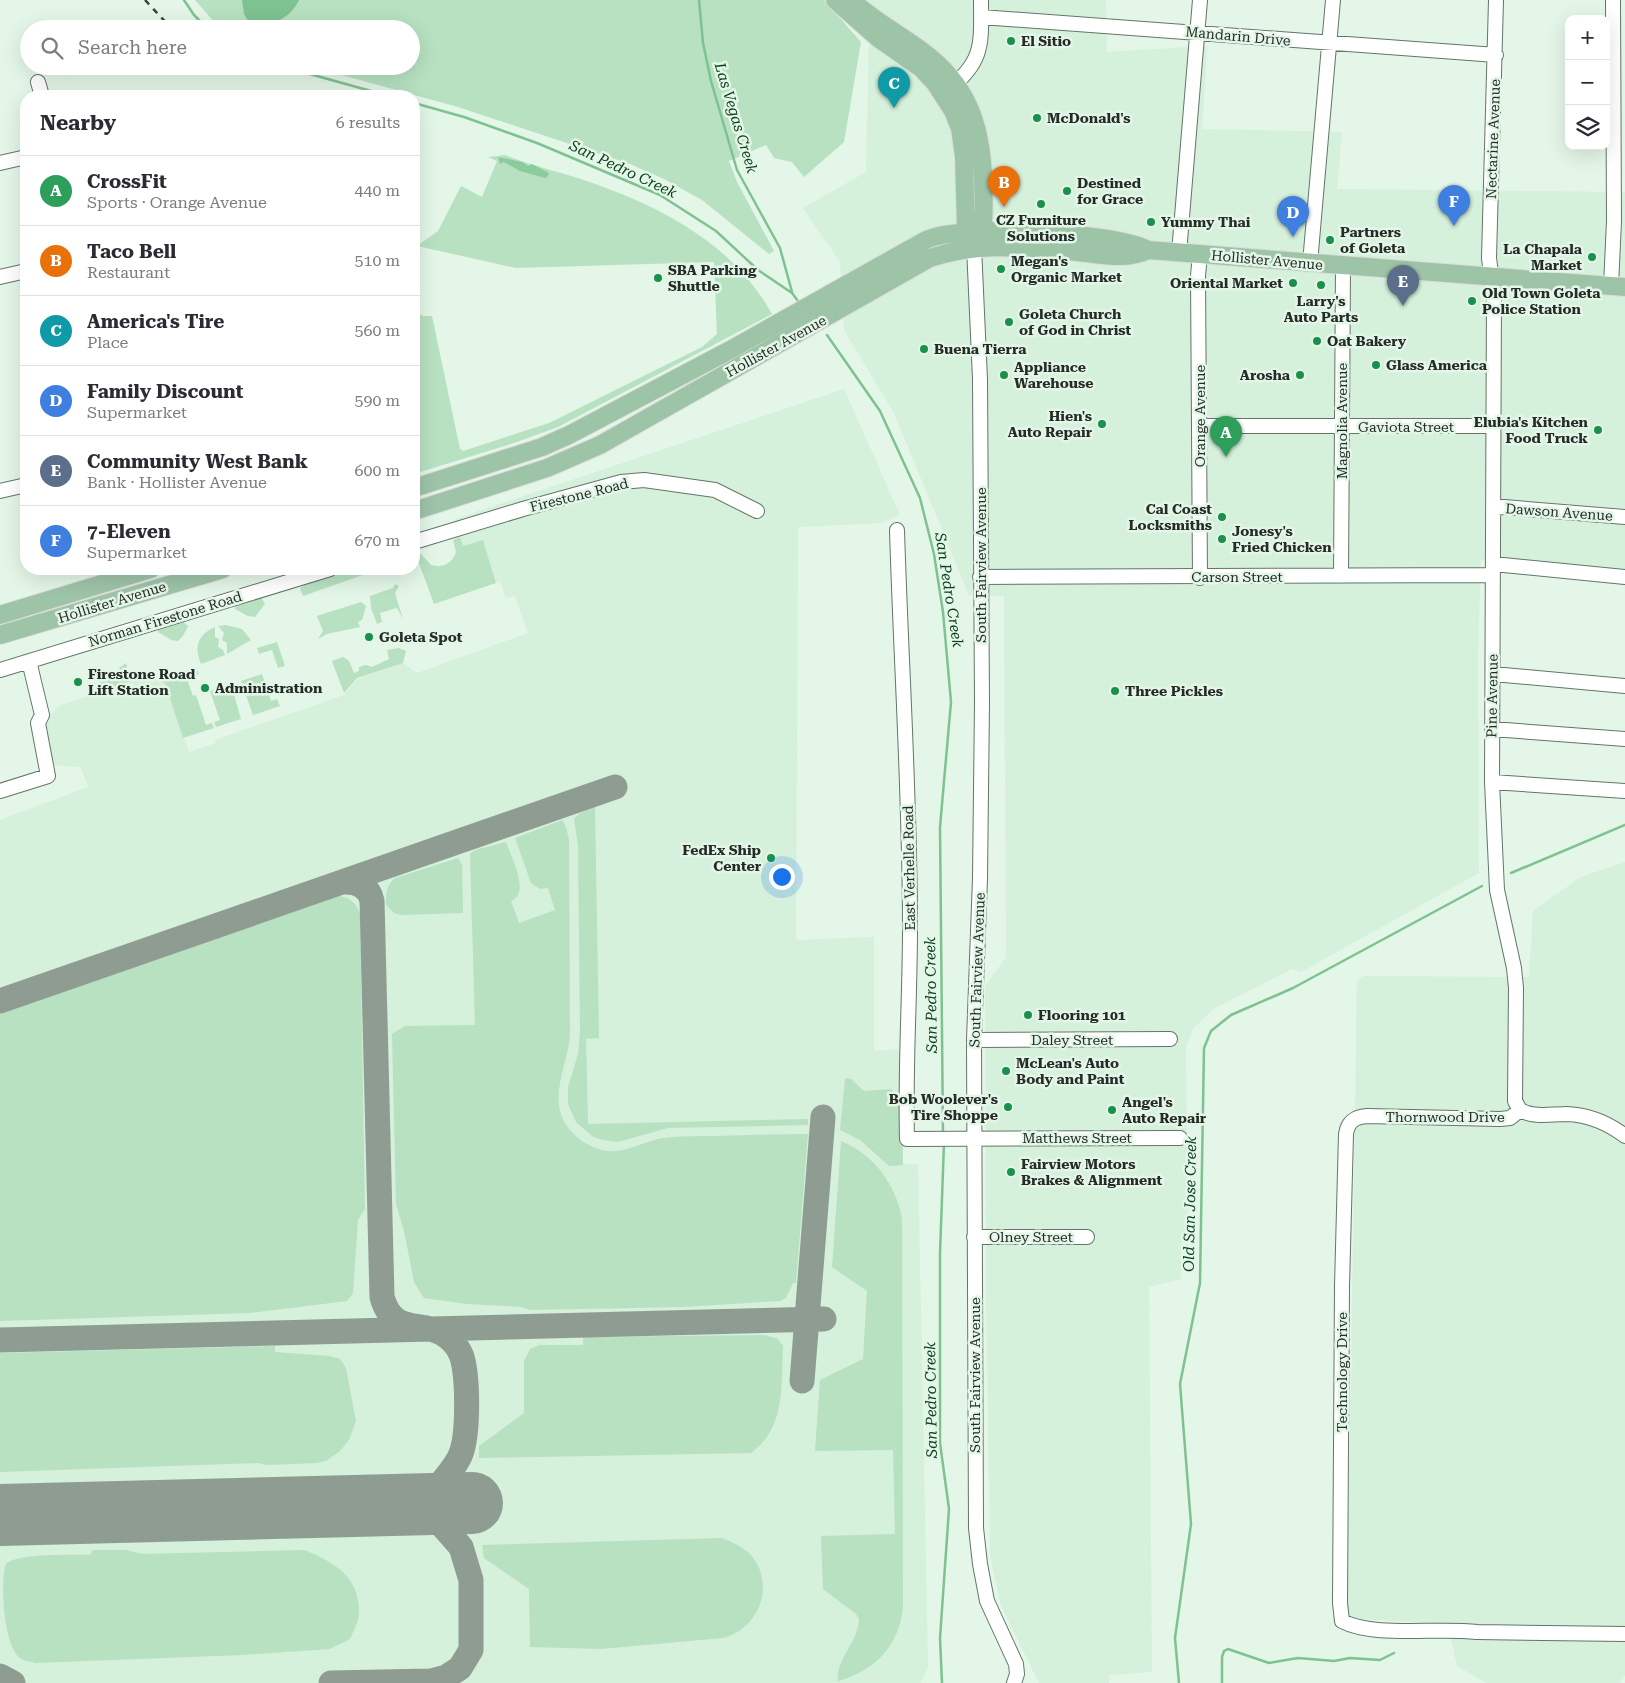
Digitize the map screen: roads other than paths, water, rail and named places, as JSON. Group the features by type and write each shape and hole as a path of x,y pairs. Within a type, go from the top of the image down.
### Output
{"main road":[{"name":"South Fairview Avenue","path":"835,0 878,38 949,89 976,120 982,168 974,236"},
{"name":"South Fairview Avenue","path":"851,0 872,17 924,52 942,68 949,89"},
{"name":"Hollister Avenue","path":"420,486 542,447 569,435 935,236 1125,241 1148,250 1618,286"},
{"name":"Hollister Avenue","path":"420,509 547,468 600,444 839,311 916,265 944,253 974,236"},
{"name":"Hollister Avenue","path":"0,615 131,575"},
{"name":"Hollister Avenue","path":"0,636 203,575"}],"street":[{"path":"949,89 974,62 980,50 981,0"},
{"path":"1179,252 1200,0"},
{"path":"1310,263 1334,0"},
{"name":"Nectarine Avenue","path":"1492,277 1489,258 1496,0"},
{"path":"1614,0 1619,35 1618,286"},
{"name":"Mandarin Drive","path":"981,17 1496,55"},
{"path":"38,82 40,90"},
{"path":"0,164 20,159"},
{"name":"South Fairview Avenue","path":"974,236 979,357 982,807 974,1040 977,1535 987,1601 1016,1664 1017,1682"},
{"name":"Orange Avenue","path":"1200,254 1198,276 1200,578"},
{"name":"Magnolia Avenue","path":"1341,576 1343,266"},
{"path":"0,278 20,273"},
{"name":"Pine Avenue","path":"1492,277 1494,297 1492,782 1497,890 1516,988 1514,1101 1520,1110"},
{"name":"Gaviota Street","path":"1199,426 1494,426"},
{"name":"Firestone Road","path":"420,540 621,482 637,481 680,484 715,490 757,511"},
{"path":"0,491 20,486"},
{"name":"Dawson Avenue","path":"1493,508 1504,507 1625,516"},
{"name":"East Verhelle Road","path":"897,530 908,773 910,929 906,1066 907,1139 974,1139"},
{"name":"Carson Street","path":"980,577 1200,578 1341,576 1493,570 1625,576"},
{"name":"Norman Firestone Road","path":"0,670 212,612 314,575"},
{"path":"0,791 48,776 38,723 42,715 29,661"},
{"path":"1493,674 1625,686"},
{"path":"1492,729 1625,739"},
{"path":"1492,782 1625,792"},
{"name":"Daley Street","path":"974,1040 1170,1039"},
{"name":"Thornwood Drive","path":"1349,1123 1359,1116 1500,1119 1510,1118 1520,1110 1532,1114 1569,1114 1584,1117 1611,1126 1625,1136"},
{"name":"Technology Drive","path":"1349,1123 1346,1134 1342,1286 1342,1621 1353,1627 1369,1628 1625,1634"},
{"name":"Matthews Street","path":"974,1139 1180,1138"},
{"name":"Olney Street","path":"974,1237 1087,1236"}],"waterway":[{"name":"San Pedro Creek","path":"184,0 199,20"},
{"name":"Las Vegas Creek","path":"699,0 703,43 711,81 737,170 780,248 792,292"},
{"name":"San Pedro Creek","path":"313,75 367,90"},
{"name":"San Pedro Creek","path":"420,105 464,117 537,143 660,195 716,231 758,270 792,293 798,301"},
{"name":"San Pedro Creek","path":"827,335 880,411 920,498 934,554 943,612 951,702 940,827 943,1135"},
{"name":"Old San Jose Creek","path":"1511,873 1625,825"},
{"name":"Old San Jose Creek","path":"1179,1683 1175,1638 1191,1524 1180,1384 1200,1283 1204,1048 1211,1031 1231,1015 1293,988 1482,886"},
{"name":"San Pedro Creek","path":"942,1683 940,1638 949,1509 940,1443 940,1253 944,1143"},
{"path":"1222,1683 1222,1657 1224,1651 1228,1649 1269,1663 1298,1658 1334,1661 1350,1658 1380,1660 1394,1653"}],"railway":[{"path":"145,0 164,20"}],"place":[{"name":"El Sitio","path":"1011,41"},
{"name":"America's Tire","path":"894,108"},
{"name":"McDonald's","path":"1037,118"},
{"name":"Destined for Grace","path":"1067,191"},
{"name":"CZ Furniture Solutions","path":"1041,204"},
{"name":"Taco Bell","path":"1004,207"},
{"name":"Yummy Thai","path":"1151,222"},
{"name":"7-Eleven","path":"1454,226"},
{"name":"Family Discount","path":"1293,237"},
{"name":"Partners of Goleta","path":"1330,240"},
{"name":"La Chapala Market","path":"1592,257"},
{"name":"Megan's Organic Market","path":"1001,269"},
{"name":"SBA Parking Shuttle","path":"658,278"},
{"name":"Oriental Market","path":"1293,283"},
{"name":"Larry's Auto Parts","path":"1321,285"},
{"name":"Old Town Goleta Police Station","path":"1472,301"},
{"name":"Community West Bank","path":"1403,306"},
{"name":"Goleta Church of God in Christ","path":"1009,322"},
{"name":"Oat Bakery","path":"1317,341"},
{"name":"Buena Tierra","path":"924,349"},
{"name":"Glass America","path":"1376,365"},
{"name":"Appliance Warehouse","path":"1004,375"},
{"name":"Arosha","path":"1300,375"},
{"name":"Hien's Auto Repair","path":"1102,424"},
{"name":"Elubia's Kitchen Food Truck","path":"1598,430"},
{"name":"CrossFit","path":"1226,457"},
{"name":"Cal Coast Locksmiths","path":"1222,517"},
{"name":"Jonesy's Fried Chicken","path":"1222,539"},
{"name":"Goleta Spot","path":"369,637"},
{"name":"Firestone Road Lift Station","path":"78,682"},
{"name":"Administration","path":"205,688"},
{"name":"Three Pickles","path":"1115,691"},
{"name":"FedEx Ship Center","path":"771,858"},
{"name":"Flooring 101","path":"1028,1015"},
{"name":"McLean's Auto Body and Paint","path":"1006,1071"},
{"name":"Bob Woolever's Tire Shoppe","path":"1008,1107"},
{"name":"Angel's Auto Repair","path":"1112,1110"},
{"name":"Fairview Motors Brakes & Alignment","path":"1011,1172"}]}
